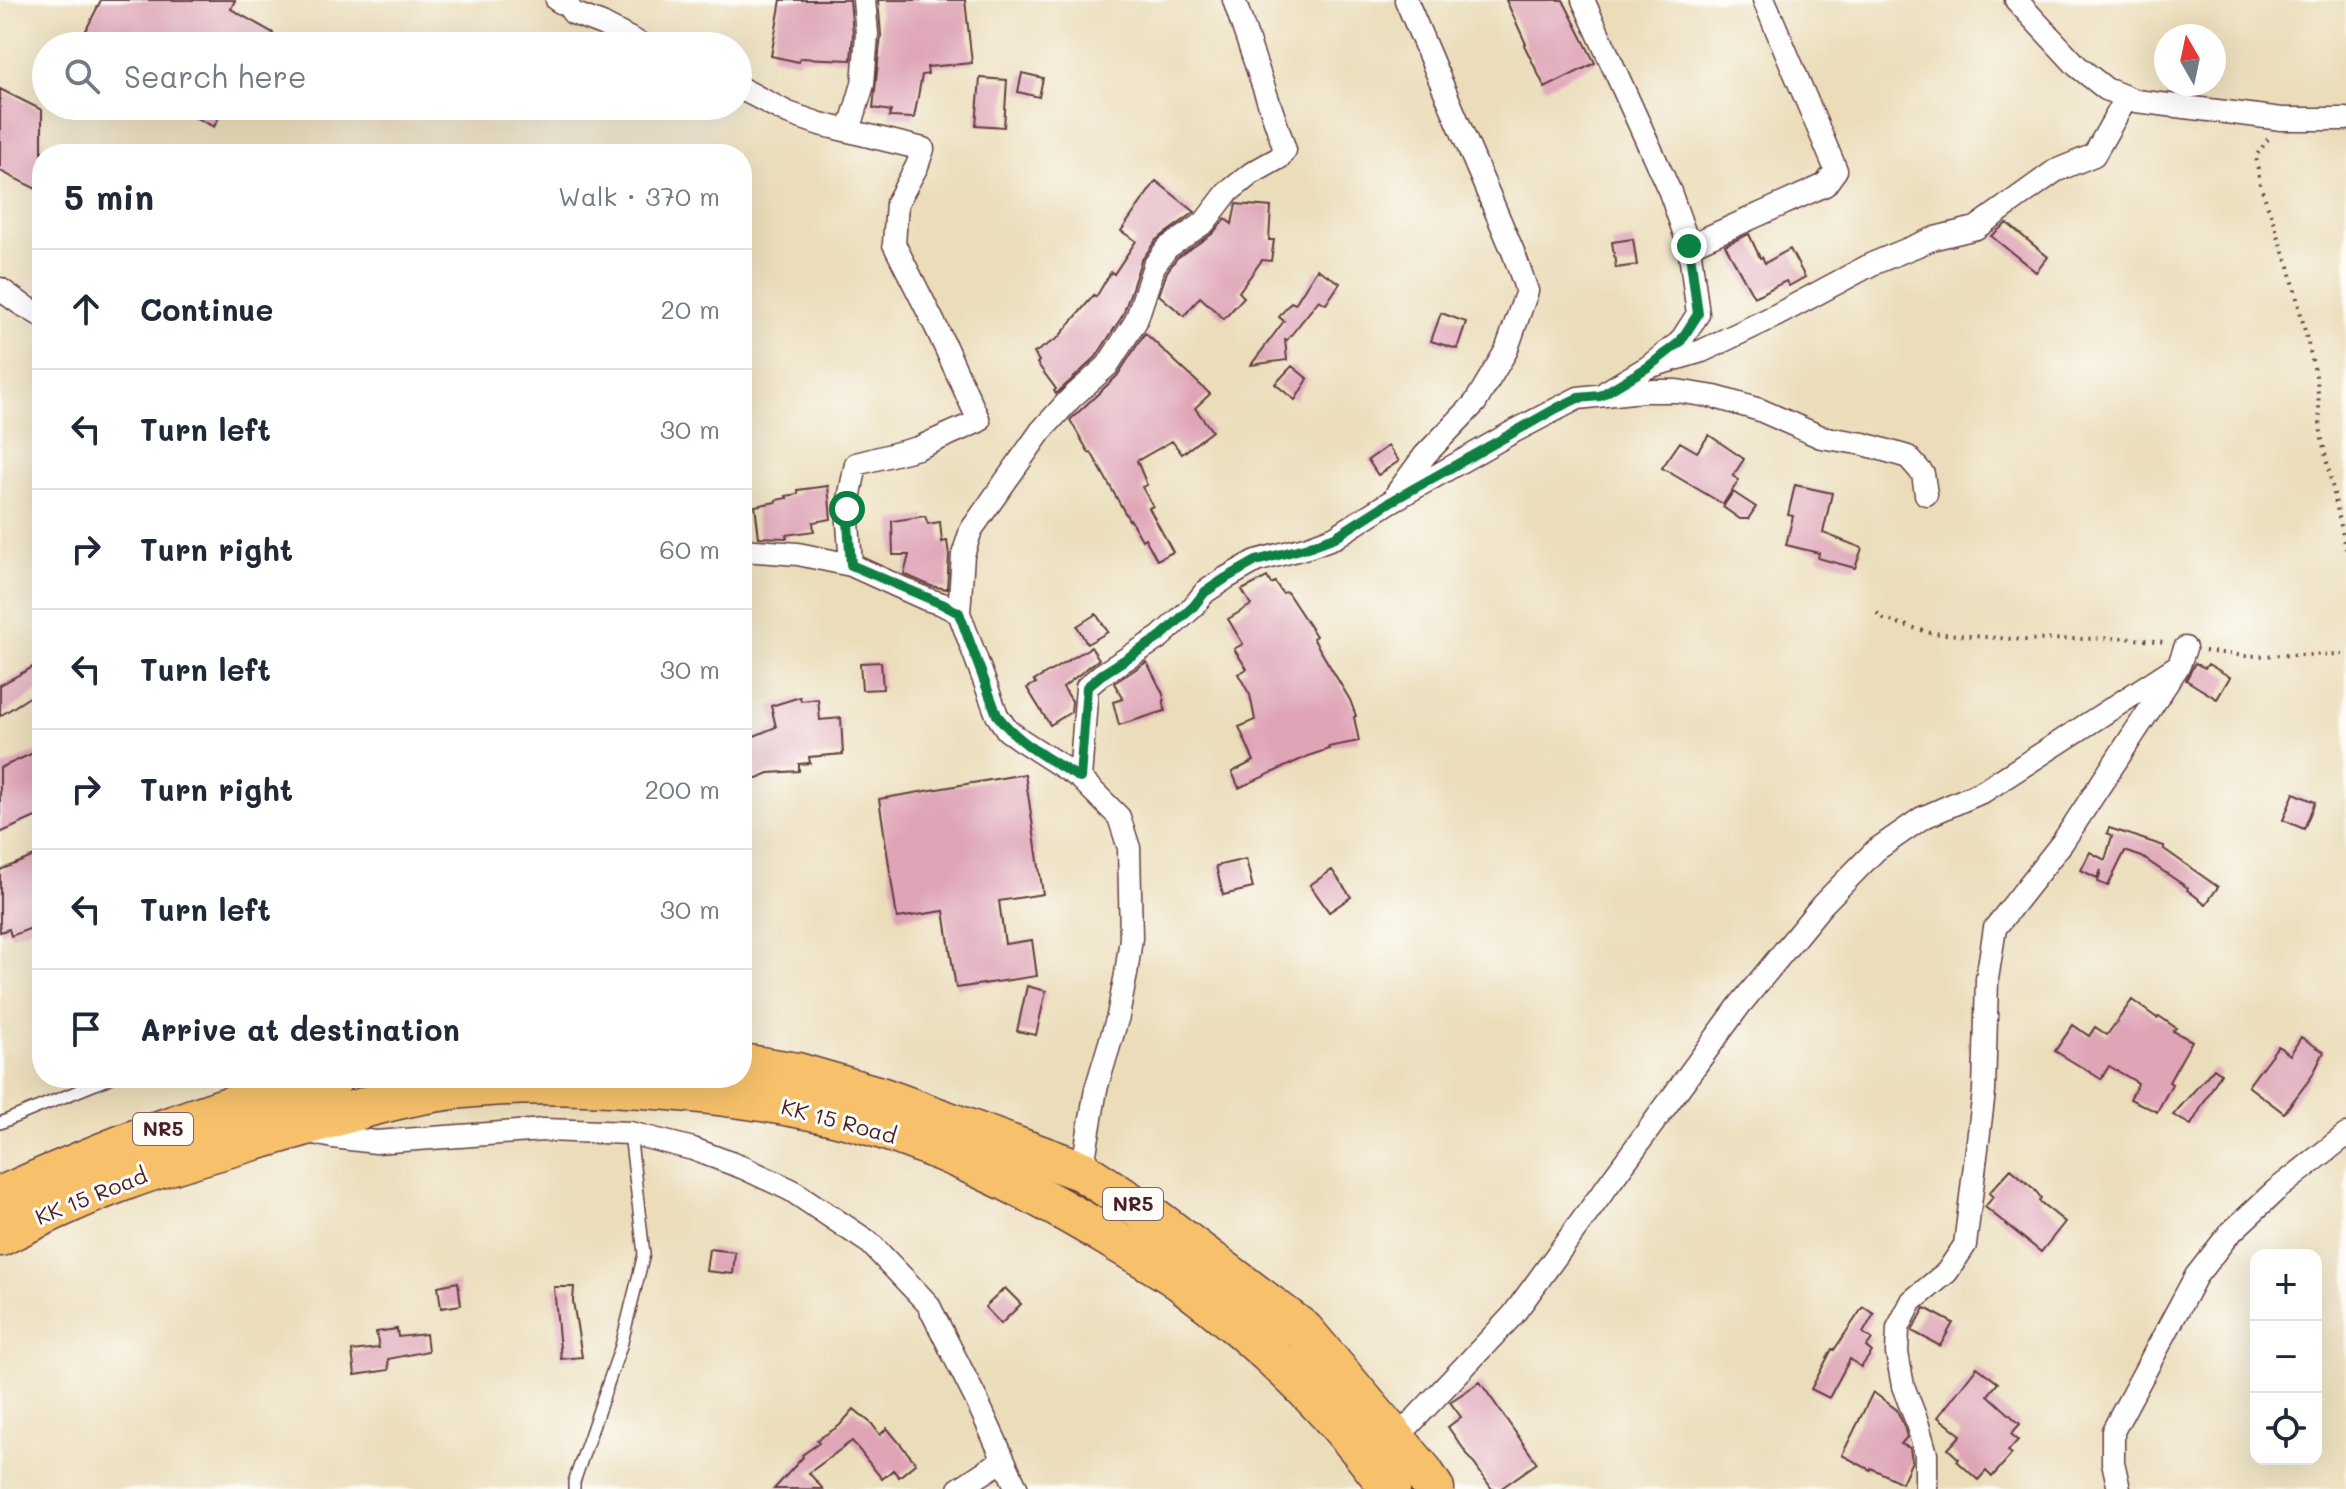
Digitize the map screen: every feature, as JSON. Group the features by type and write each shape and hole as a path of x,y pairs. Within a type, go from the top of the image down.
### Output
{"highway":[{"name":"KK 15 Road","path":"752,1066 797,1073 883,1098 1082,1171 1154,1218 1304,1331 1396,1439 1434,1489"},
{"name":"KK 15 Road","path":"0,1197 69,1166 180,1123 288,1088"},
{"name":"KK 15 Road","path":"0,1236 45,1213 190,1158 376,1102 437,1091 485,1088"},
{"name":"KK 15 Road","path":"654,1088 754,1099 836,1115 920,1143 996,1176 1077,1218 1179,1280 1268,1351 1331,1414 1390,1489"}],"street":[{"path":"849,131 863,84 867,34 864,0"},
{"path":"1082,1171 1096,1089 1118,1016 1126,974 1131,938 1129,848 1119,817 1080,778 1014,735 997,715 959,613 963,555 971,530 1041,431 1071,398 1107,366 1136,321 1154,266 1167,248 1204,223 1227,193 1252,173 1279,158 1285,150 1234,0"},
{"path":"1390,502 1425,455 1475,403 1506,351 1527,291 1406,0"},
{"path":"1583,0 1670,192 1689,246 1698,314 1680,342 1648,367 1600,396"},
{"path":"1689,246 1825,185 1836,170 1764,0"},
{"path":"2016,0 2077,66 2106,89 2136,101 2282,119 2346,119"},
{"path":"565,2 573,13 617,32"},
{"path":"752,94 788,113 923,149 897,203 894,244 979,421 918,448 856,464 847,509 851,565"},
{"path":"1648,367 1702,351 1884,259 1935,238 1976,228 2055,171 2094,155 2127,97"},
{"path":"0,289 32,310"},
{"path":"1080,778 1087,687 1160,637 1205,592 1256,561 1335,537 1390,502 1578,398 1642,391 1677,391 1715,397 1760,410 1821,437 1864,444 1908,457 1923,474 1926,494"},
{"path":"752,551 798,554 851,565 959,613"},
{"path":"1396,1439 1513,1315 1739,1006 1822,905 1876,850 1922,818 1984,791 2182,657"},
{"path":"1926,1489 1926,1454 1903,1386 1897,1353 1898,1328 1912,1301 1947,1272 1965,1245 1984,1092 1987,979 1995,928 2062,843 2182,657"},
{"path":"294,1129 376,1142 544,1130 630,1133 693,1149 791,1190 870,1243 928,1304 1017,1489"},
{"path":"2119,1489 2113,1462 2113,1431 2196,1276 2229,1234 2275,1191 2346,1135"},
{"path":"959,1489 1003,1460"}],"lane":[{"path":"0,1123 86,1088"},
{"path":"574,1489 621,1346 644,1254 630,1133"}],"path":[{"path":"2282,119 2256,156 2260,184 2289,266 2314,366 2321,435 2346,549"},
{"path":"1877,613 1884,619 1931,633 2026,640 2124,638 2163,642 2182,657 2346,654"}],"building":[{"path":"101,0 235,0 231,9 271,32 85,32"},
{"path":"781,0 850,0 853,34 851,60 800,58 799,62 771,56"},
{"path":"878,0 965,0 972,63 927,67 928,74 922,75 914,118 889,117 891,111 873,108 881,35"},
{"path":"1506,0 1563,0 1595,63 1545,88"},
{"path":"1022,73 1043,78 1039,97 1018,92"},
{"path":"980,78 1007,80 1004,127 976,125"},
{"path":"0,89 32,105 32,120 42,120 42,144 32,144 32,187 0,171"},
{"path":"200,120 217,120 214,127"},
{"path":"1156,181 1195,212 1156,240 1141,261 1123,315 1096,357 1056,394 1034,353 1058,338 1094,295 1096,297 1111,272 1114,274 1136,241 1121,231"},
{"path":"1236,204 1271,207 1269,240 1274,240 1271,261 1262,260 1239,292 1244,297 1224,319 1200,297 1184,316 1159,295 1167,272 1177,258 1212,234 1225,219 1232,224"},
{"path":"2007,223 2048,257 2036,272 1991,236"},
{"path":"1749,234 1765,263 1790,249 1805,277 1789,286 1786,281 1754,297 1725,245"},
{"path":"1633,239 1637,265 1616,268 1612,242"},
{"path":"1317,269 1340,283 1326,304 1319,300 1285,339 1287,360 1251,365 1284,321 1279,317 1291,302 1295,304"},
{"path":"1441,313 1466,322 1457,349 1431,341"},
{"path":"1145,333 1210,394 1195,408 1212,431 1182,454 1172,441 1137,461 1147,485 1142,487 1153,506 1149,508 1173,552 1157,560 1145,538 1142,540 1129,520 1070,420 1117,376"},
{"path":"1292,366 1308,379 1295,400 1275,384"},
{"path":"1709,435 1744,459 1733,476 1739,480 1723,504 1662,468 1680,442 1697,452"},
{"path":"1388,446 1399,461 1378,475 1368,460"},
{"path":"1795,485 1832,493 1823,533 1862,548 1855,568 1818,558 1819,553 1786,545 1793,516 1788,515"},
{"path":"828,486 831,519 813,522 814,531 786,535 787,538 759,537 755,506 798,494 798,490"},
{"path":"1733,492 1756,507 1748,519 1740,519 1723,507"},
{"path":"925,516 928,524 940,522 942,542 947,541 947,589 931,586 904,574 909,555 893,555 892,521"},
{"path":"1267,577 1271,584 1275,582 1282,593 1287,592 1316,636 1313,638 1350,700 1356,716 1359,741 1328,747 1239,788 1232,772 1254,761 1239,727 1255,720 1250,695 1238,674 1247,669 1234,649 1243,644 1228,619 1251,605 1242,590"},
{"path":"1096,614 1108,632 1087,644 1077,626"},
{"path":"1091,647 1099,659 1063,687 1072,701 1071,712 1050,725 1027,688"},
{"path":"881,662 883,689 862,690 860,663"},
{"path":"1147,662 1163,694 1165,711 1119,725 1113,702 1123,699 1114,683"},
{"path":"2195,663 2205,668 2208,664 2230,677 2217,699 2186,680"},
{"path":"32,667 32,695 0,716 0,685"},
{"path":"800,697 801,701 818,699 820,720 841,718 843,754 809,757 810,763 799,764 799,771 769,773 752,780 752,737 776,727 771,706"},
{"path":"32,754 32,819 0,833 0,768"},
{"path":"1025,774 1043,894 999,901 1005,944 1032,940 1037,976 956,988 944,911 897,918 879,799"},
{"path":"2294,793 2315,802 2304,829 2283,820"},
{"path":"2109,828 2164,846 2218,887 2206,904 2142,857 2125,851 2108,886 2098,882 2101,870 2097,878 2081,870 2090,852 2105,860 2112,836 2107,833"},
{"path":"32,857 32,928 11,936 9,929 0,932 0,870"},
{"path":"1246,859 1253,888 1223,895 1216,866"},
{"path":"1332,870 1351,897 1329,912 1310,885"},
{"path":"1027,986 1046,991 1036,1035 1017,1031"},
{"path":"2132,1000 2176,1028 2173,1031 2192,1041 2169,1082 2172,1084 2157,1112 2130,1099 2138,1083 2109,1066 2101,1079 2055,1051 2073,1025 2089,1036 2095,1027 2107,1035"},
{"path":"2301,1037 2324,1052 2312,1076 2284,1113 2248,1086 2278,1046 2290,1055"},
{"path":"2214,1068 2221,1073 2191,1125 2173,1115"},
{"path":"2011,1169 2034,1189 2041,1198 2039,1201 2065,1222 2041,1252 1985,1207 1993,1197 1989,1193"},
{"path":"709,1249 735,1252 733,1274 706,1271"},
{"path":"458,1282 461,1305 441,1308 438,1286"},
{"path":"554,1287 574,1287 573,1301 582,1357 561,1359"},
{"path":"1005,1288 1021,1304 1001,1324 985,1307"},
{"path":"1863,1307 1874,1314 1863,1333 1872,1339 1866,1347 1872,1352 1861,1367 1850,1359 1829,1398 1811,1389 1832,1349"},
{"path":"1925,1308 1953,1323 1940,1346 1912,1331"},
{"path":"397,1329 398,1337 426,1334 428,1351 388,1359 389,1370 355,1375 352,1351 379,1348 376,1332"},
{"path":"1977,1367 1998,1383 1988,1395 2020,1424 2011,1434 2018,1440 2008,1451 2012,1454 1992,1477 1986,1471 1978,1480 1948,1449 1961,1435 1938,1417"},
{"path":"1480,1382 1537,1463 1500,1489 1492,1489 1448,1427 1461,1417 1450,1402"},
{"path":"1873,1392 1897,1410 1904,1426 1907,1437 1901,1444 1910,1448 1912,1461 1902,1483 1842,1455"},
{"path":"854,1409 880,1435 887,1428 916,1463 899,1477 893,1470 882,1479 852,1441 809,1473 823,1489 774,1489 802,1455 819,1443 817,1440 839,1426"}],"route":[{"path":"847,509 851,565 959,613 987,694 1007,730 1080,778 1087,687 1160,637 1205,592 1256,561 1335,537 1390,502 1557,408 1578,398 1600,396 1648,367 1680,342 1698,314 1689,246"}]}
